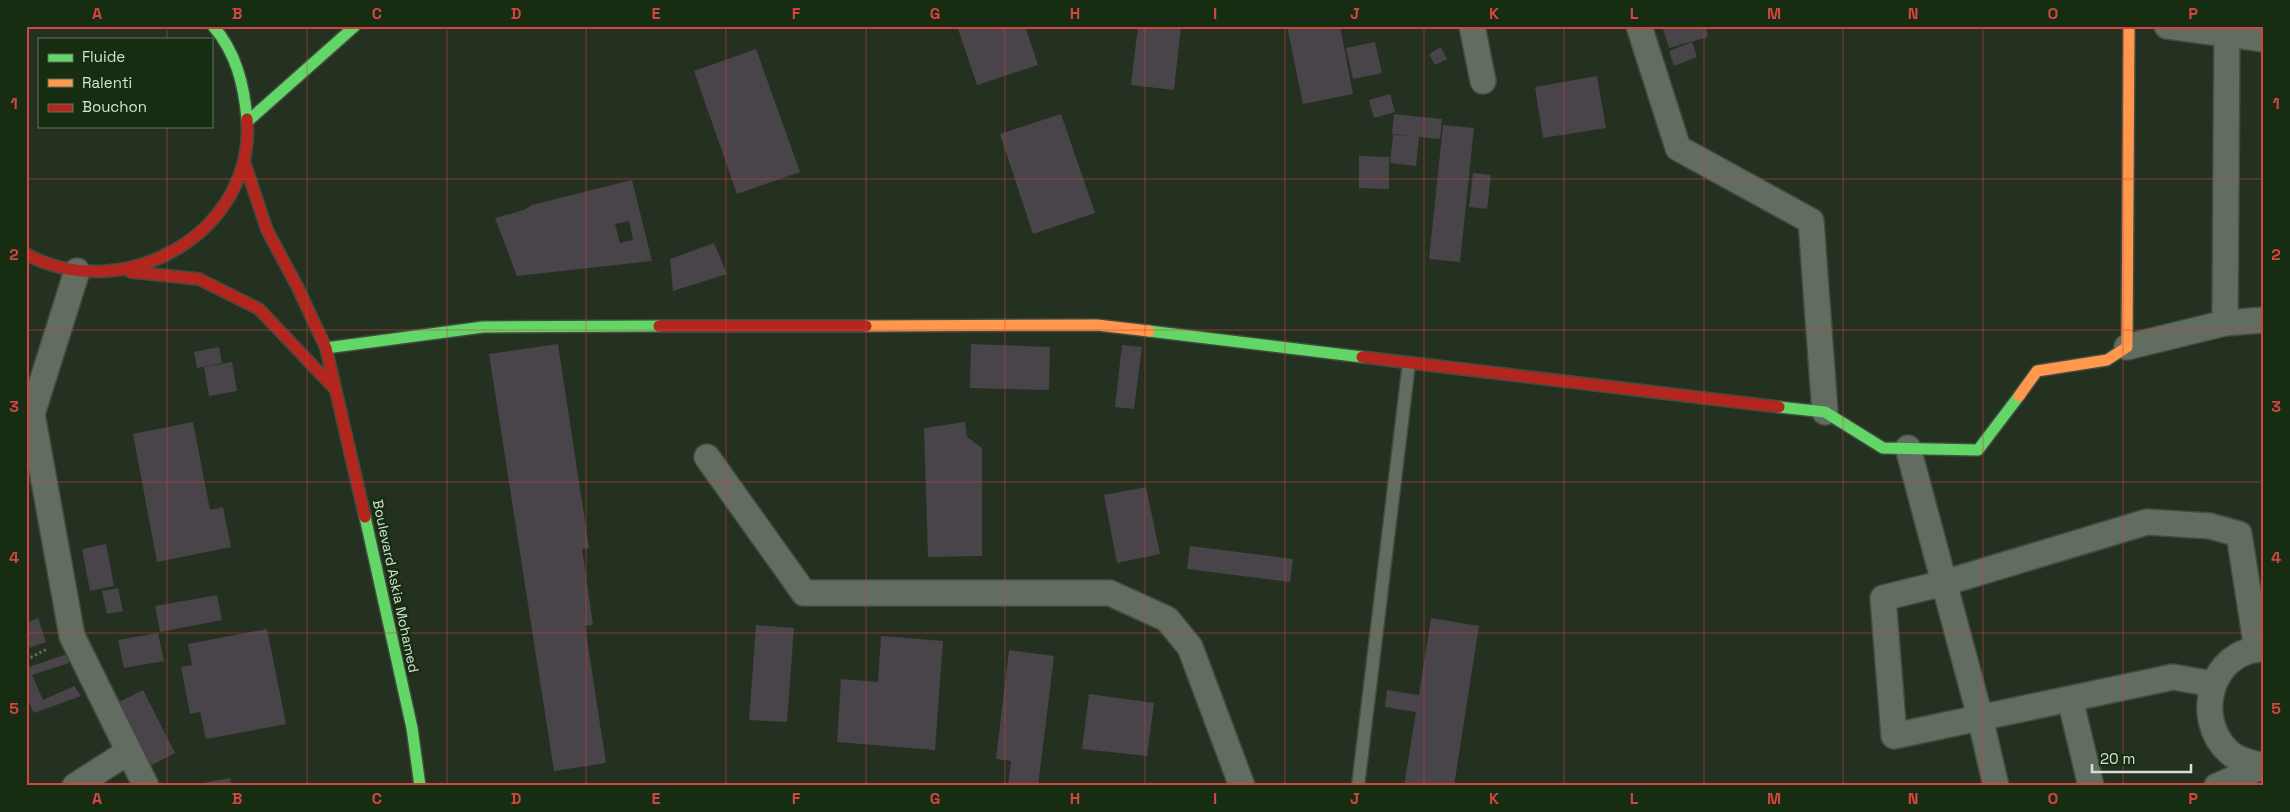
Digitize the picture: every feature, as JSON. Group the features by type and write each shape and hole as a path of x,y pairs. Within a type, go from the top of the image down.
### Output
{"street":[{"path":"122,271 165,257 200,233 226,200 244,161 248,122 241,75 219,32 213,26"},
{"path":"248,122 355,26"},
{"path":"1472,26 1483,81"},
{"path":"1639,26 1678,148 1811,221 1825,412"},
{"path":"2127,347 2129,26"},
{"path":"2167,26 2227,30 2264,39"},
{"path":"2225,323 2227,30"},
{"name":"Boulevard Askia Mohamed","path":"244,161 267,230 298,286 326,348 338,393 412,728 420,786"},
{"path":"26,254 36,260 77,271 122,271 200,280 259,309 338,393"},
{"path":"77,271 29,415 72,636 146,786"},
{"path":"326,348 483,327 1097,325 1825,412 1882,448 1978,450 2037,371 2107,360 2127,347 2225,323 2264,320"},
{"path":"1908,448 1980,718 1996,786"},
{"path":"706,457 804,593 1110,593 1167,619 1190,647 1242,786"},
{"path":"2213,684 2173,677 1894,736 1883,598 1944,583 2147,522 2210,526 2239,534 2261,649 2239,656 2223,668 2213,684 2209,711 2210,720 2217,738 2229,752 2245,762 2264,766"},
{"path":"2070,699 2091,786"},
{"path":"75,786 128,752"},
{"path":"2217,786 2264,766"}],"lane":[{"path":"1358,786 1409,363"}],"building":[{"path":"957,26 1025,26 1038,65 977,85"},
{"path":"1138,26 1181,26 1174,90 1131,85"},
{"path":"1287,26 1340,26 1353,94 1303,104"},
{"path":"1672,26 1706,26 1708,37 1669,48 1663,29"},
{"path":"1375,42 1382,73 1353,79 1346,48"},
{"path":"1692,42 1697,57 1674,66 1669,51"},
{"path":"1441,47 1447,59 1435,65 1429,54"},
{"path":"756,49 800,172 737,194 694,71"},
{"path":"1597,76 1606,128 1543,138 1535,87"},
{"path":"1390,94 1395,112 1374,118 1369,100"},
{"path":"1061,114 1095,213 1033,234 1000,134"},
{"path":"1394,114 1442,119 1440,139 1419,137 1416,166 1390,163 1393,135 1411,136 1392,134"},
{"path":"1443,125 1474,128 1460,262 1429,259"},
{"path":"1359,156 1389,157 1389,189 1359,188"},
{"path":"1473,173 1491,175 1487,209 1469,207"},
{"path":"632,180 652,261 517,276 495,218 524,210 532,205","holes":["629,221 633,240 620,243 615,224"]},
{"path":"714,243 727,274 673,291 670,259"},
{"path":"558,344 589,548 582,549 593,625 585,626 606,763 554,771 489,354"},
{"path":"971,344 1050,347 1049,390 970,388"},
{"path":"1122,345 1142,347 1134,409 1115,407"},
{"path":"219,347 222,363 197,368 194,352"},
{"path":"232,362 237,391 209,396 204,367"},
{"path":"193,422 210,510 223,507 231,547 157,562 133,434"},
{"path":"965,422 967,437 982,448 982,556 928,557 924,428"},
{"path":"1146,487 1160,554 1117,563 1104,495"},
{"path":"106,544 114,586 90,591 82,549"},
{"path":"1190,546 1293,559 1290,582 1187,569"},
{"path":"118,588 123,611 107,614 102,591"},
{"path":"217,595 222,620 160,632 155,606"},
{"path":"38,618 46,642 26,649 26,623"},
{"path":"1431,618 1479,626 1454,786 1404,786 1416,712 1385,707 1387,690 1419,695"},
{"path":"756,625 794,628 787,722 749,720"},
{"path":"267,629 286,724 206,739 200,712 190,714 181,667 192,665 188,644"},
{"path":"158,633 164,661 124,668 118,640"},
{"path":"881,636 943,641 935,750 837,742 841,679 878,682"},
{"path":"1009,650 1054,656 1038,786 1008,786 1011,761 996,759"},
{"path":"67,654 69,663 32,675 43,700 74,686 81,696 34,713 26,696 26,668"},
{"path":"143,690 175,753 150,766 119,702"},
{"path":"1089,694 1154,703 1147,756 1082,749"},
{"path":"230,778 232,786 198,786 198,784"}],"traffic: fast":[{"path":"213,26 228,47 238,70 244,94 247,119"},
{"path":"248,121 355,26"},
{"path":"326,348 483,327 659,326"},
{"path":"1149,331 1362,357"},
{"path":"1779,407 1825,412 1883,448 1978,450 2019,396"},
{"path":"365,517 412,728 420,786"}],"traffic: slow":[{"path":"2019,396 2037,371 2107,360 2127,347 2129,26"},
{"path":"866,326 1097,325 1149,331"}],"traffic: jam":[{"path":"26,254 64,268 103,271 141,265 176,249 207,226 230,196 244,160 247,119"},
{"path":"244,161 267,230 297,286 326,348 365,517"},
{"path":"131,272 199,279 259,309 336,390"},
{"path":"659,326 866,326"},
{"path":"1362,357 1779,407"}]}
